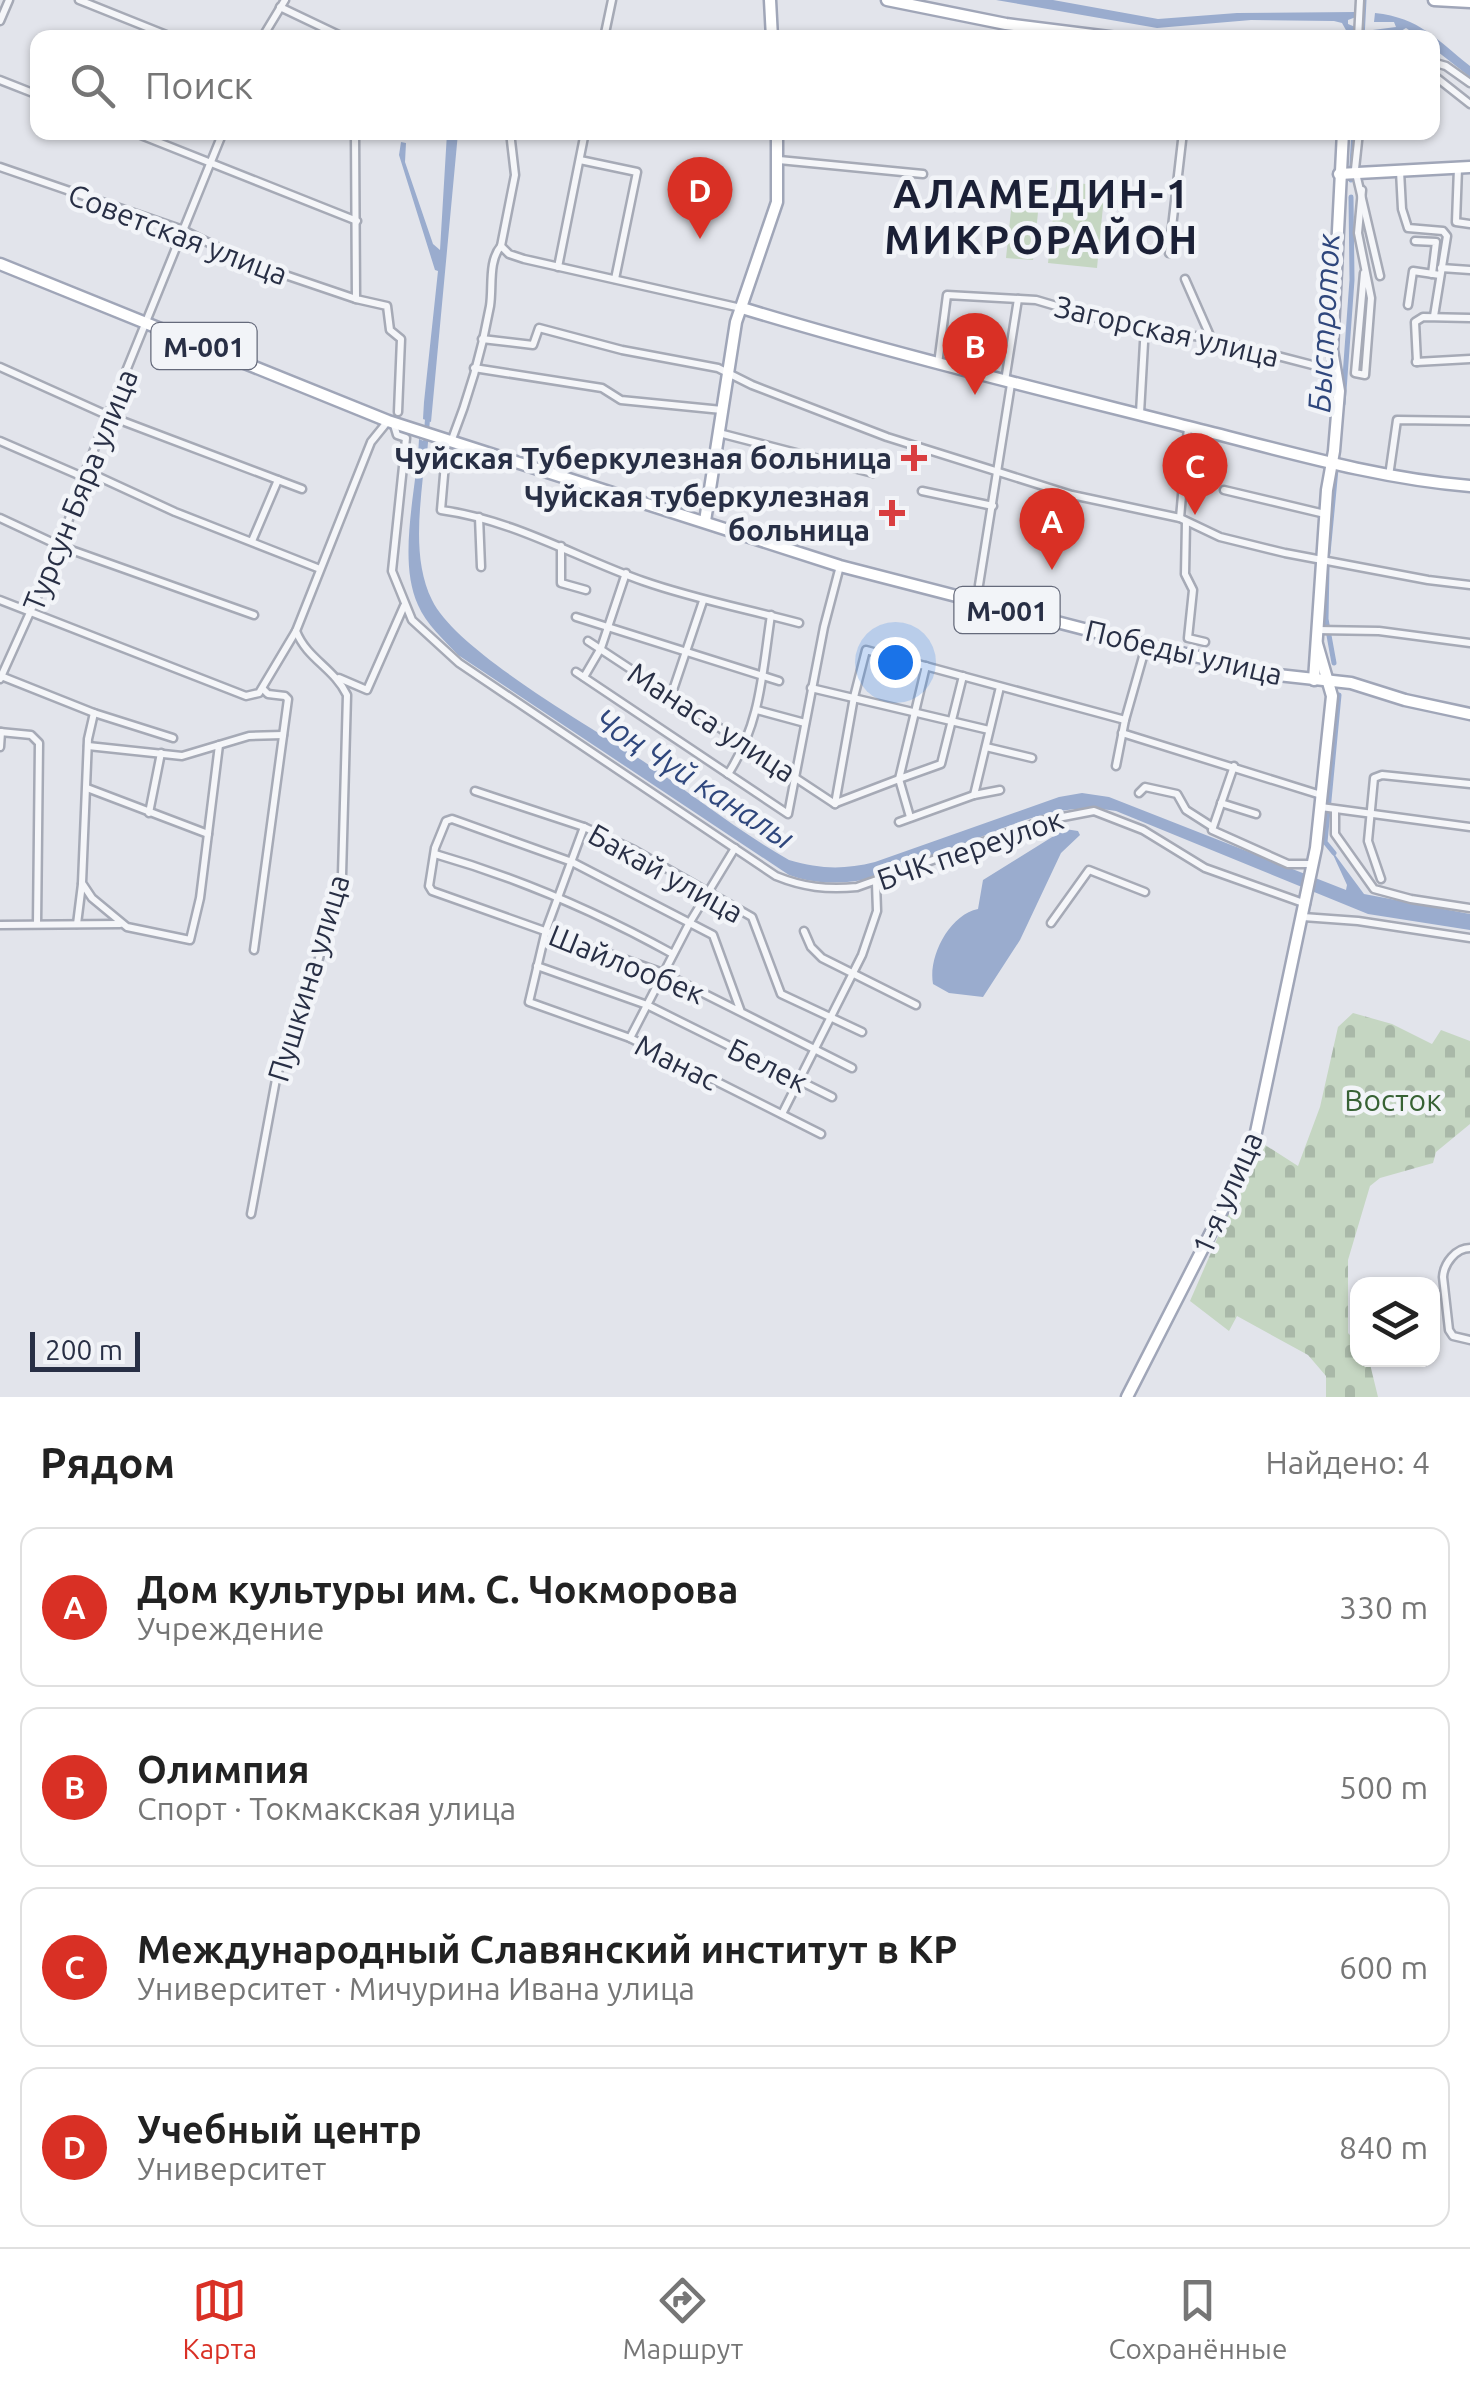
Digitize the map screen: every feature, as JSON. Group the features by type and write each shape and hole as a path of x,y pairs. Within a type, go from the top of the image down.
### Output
{"main road":[{"path":"770,0 772,30"},
{"path":"888,0 1053,30"},
{"path":"1434,0 1470,2"},
{"path":"705,522 736,322 777,202 777,140"},
{"path":"1314,680 1325,514 1340,391 1332,350 1349,175 1344,140"},
{"path":"1349,175 1464,168"},
{"name":"М-001","path":"0,264 446,441"},
{"path":"742,308 1188,430 1389,477 1470,486"},
{"name":"Победы улица","path":"446,441 840,566 1146,644 1314,680 1351,682 1404,700 1470,714"},
{"name":"1-я улица","path":"1126,1397 1251,1151 1327,806 1332,696 1318,644"}],"street":[{"path":"79,0 154,30"},
{"path":"606,30 612,0"},
{"path":"1358,30 1360,0"},
{"path":"0,22 5,2"},
{"path":"267,30 282,4 332,30"},
{"path":"1440,64 1470,84"},
{"path":"0,80 30,92"},
{"path":"1440,80 1470,104"},
{"path":"154,140 356,221"},
{"name":"Турсун Бяра улица","path":"0,677 60,546 85,474 220,140"},
{"path":"356,140 356,298"},
{"path":"446,441 482,340 515,175 511,140"},
{"path":"558,267 584,140"},
{"path":"1170,253 1183,140"},
{"path":"1357,140 1349,175 1362,190 1380,276"},
{"path":"580,160 637,172 615,280"},
{"path":"778,160 922,174"},
{"name":"Советская улица","path":"0,167 183,230 247,262 387,306 390,330 401,339 393,419"},
{"path":"1464,168 1456,222 1470,224"},
{"path":"1400,171 1402,209 1408,228 1446,234 1434,316"},
{"path":"1362,190 1358,234 1371,298 1364,374 1354,373 1364,274"},
{"path":"1415,241 1436,242 1438,273"},
{"path":"499,248 558,267 742,308"},
{"path":"1408,306 1413,271 1470,270"},
{"path":"1184,279 1212,339"},
{"name":"Загорская улица","path":"938,364 947,295 1036,300 1107,320 1212,339 1324,368 1336,366"},
{"path":"979,585 998,474 1018,299"},
{"path":"1470,318 1434,316 1415,322 1416,362 1470,359"},
{"path":"1140,415 1146,326"},
{"path":"482,340 533,346 539,328 727,372 888,437 998,474 1183,520 1220,537 1321,560 1470,585"},
{"path":"0,367 109,416 302,490"},
{"path":"474,368 602,388 621,400 722,410"},
{"path":"258,693 296,630 371,442 393,419"},
{"path":"296,630 303,648 339,678 367,690 405,605 392,571 406,438 397,434 393,419"},
{"path":"1389,477 1397,420 1470,421"},
{"path":"1188,430 1183,520 1185,574 1193,586 1188,638 1205,642"},
{"path":"718,432 873,474"},
{"path":"0,441 321,569"},
{"path":"480,451 446,452 441,510 479,517 703,601 799,622"},
{"path":"252,540 278,480"},
{"path":"1224,490 1325,514"},
{"path":"922,491 993,506"},
{"path":"479,517 482,567"},
{"path":"0,518 60,546 254,615"},
{"path":"561,546 561,583 586,590"},
{"path":"626,573 600,648 580,675 788,814 811,688 840,566"},
{"path":"0,600 258,693 288,699 254,950"},
{"path":"671,696 703,601"},
{"name":"БЧК переулок","path":"405,605 424,634 459,663 776,876 797,884 832,890 876,883 1042,821 1094,811 1143,830 1205,868 1307,900"},
{"path":"728,774 746,746 757,710 770,616"},
{"path":"576,617 779,681"},
{"path":"1317,630 1378,632 1470,643"},
{"name":"Манаса улица","path":"588,641 835,804"},
{"path":"1116,766 1146,644"},
{"path":"835,804 866,650 1125,720"},
{"path":"910,817 900,779 926,666"},
{"path":"835,804 941,764 963,676"},
{"path":"0,677 173,738"},
{"name":"Пушкина улица","path":"251,1214 277,1074 308,998 342,875 348,708 339,678"},
{"path":"974,795 1000,687"},
{"path":"811,688 989,730"},
{"path":"757,710 805,723"},
{"path":"78,924 88,743 94,713"},
{"path":"0,747 0,732 36,738 40,746 37,924"},
{"path":"1122,732 1234,766 1327,806 1470,827"},
{"path":"88,743 182,756 248,736 283,735"},
{"path":"0,925 122,924 190,940 200,898 219,745"},
{"path":"986,747 1032,758"},
{"path":"149,813 161,753"},
{"path":"1211,826 1234,766"},
{"path":"1381,880 1368,842 1374,778 1382,775 1470,784"},
{"path":"1139,793 1145,787 1177,794 1186,810 1212,830 1288,864 1313,868"},
{"path":"87,788 208,834"},
{"path":"899,822 974,795 1000,790"},
{"name":"Бакай улица","path":"475,791 584,827 634,850 752,917 780,994 862,1032"},
{"path":"1221,802 1256,814"},
{"path":"1327,806 1335,834 1374,889 1470,908"},
{"path":"673,954 606,917 490,870 435,854 449,819 572,862 713,935 741,1012"},
{"path":"537,966 546,930 584,827"},
{"path":"630,1038 690,922 736,848"},
{"name":"Шайлообек","path":"435,854 429,886 432,891 663,973 852,1068"},
{"path":"1051,923 1089,870 1145,892"},
{"path":"82,883 92,898 114,913 122,924"},
{"path":"782,1114 853,973 877,911 876,883"},
{"path":"1303,918 1358,921 1470,938"},
{"path":"804,931 816,953 916,1005"},
{"name":"Манас","path":"537,966 529,1002 630,1038 821,1134"},
{"name":"Белек","path":"537,966 647,1005 832,1097"},
{"path":"1470,1248 1458,1251 1443,1270 1443,1277 1449,1330 1453,1336 1470,1340"}],"green space":[{"path":"1057,181 1105,186 1097,268 1048,263"},
{"path":"1012,201 1039,203 1033,260 1006,258"},
{"name":"Восток","path":"1353,1013 1392,1024 1432,1044 1441,1030 1470,1041 1470,1124 1436,1152 1433,1163 1380,1178 1370,1186 1348,1260 1350,1367 1371,1367 1378,1397 1326,1397 1326,1376 1308,1355 1237,1316 1229,1331 1190,1301 1257,1147 1262,1143 1298,1166 1320,1107 1338,1027"}],"water":[{"path":"996,0 1053,0 1158,19 1237,13 1356,12 1348,24 1363,30 1346,30 1342,23 1334,21 1251,20 1157,28"},
{"path":"1375,13 1425,30 1373,30 1396,27 1394,22 1374,22"},
{"path":"1440,42 1470,66 1470,77 1440,53"},
{"path":"447,140 457,140 431,422 423,419 438,271 399,155 401,142 406,143 405,162 433,244 440,250"},
{"path":"419,439 426,442 419,522 421,563 432,600 446,620 496,665 789,860 832,867 875,862 1059,797 1082,793 1109,797 1346,890 1330,848 1364,894 1470,914 1470,930 1368,914 1116,811 1075,809 1034,817 911,866 870,878 830,883 789,875 458,655 436,632 418,605 409,567"},
{"path":"1065,829 1080,835 1061,853 1020,940 983,997 949,993 933,984 937,950 958,919 978,909 983,880"}],"waterway":[{"path":"1362,30 1364,0"},
{"name":"Быстроток","path":"1351,180 1354,140"},
{"name":"Быстроток","path":"1343,404 1352,280 1351,197"},
{"name":"Чоң Чүй каналы","path":"425,448 428,414"},
{"name":"Быстроток","path":"1328,553 1336,469"},
{"name":"Быстроток","path":"1327,566 1326,619 1334,663"},
{"name":"Быстроток","path":"1334,853 1325,842 1339,695"}],"place":[{"name":"Учебный центр","path":"700,239"},
{"name":"Олимпия","path":"975,395"},
{"name":"Чуйская Туберкулезная больница","path":"914,458"},
{"name":"Чуйская туберкулезная больница","path":"892,513"},
{"name":"Международный Славянский институт в КР","path":"1195,515"},
{"name":"Дом культуры им. С. Чокморова","path":"1052,570"}],"district":[{"name":"АЛАМЕДИН-1 МИКРОРАЙОН","path":"1042,216"}]}
